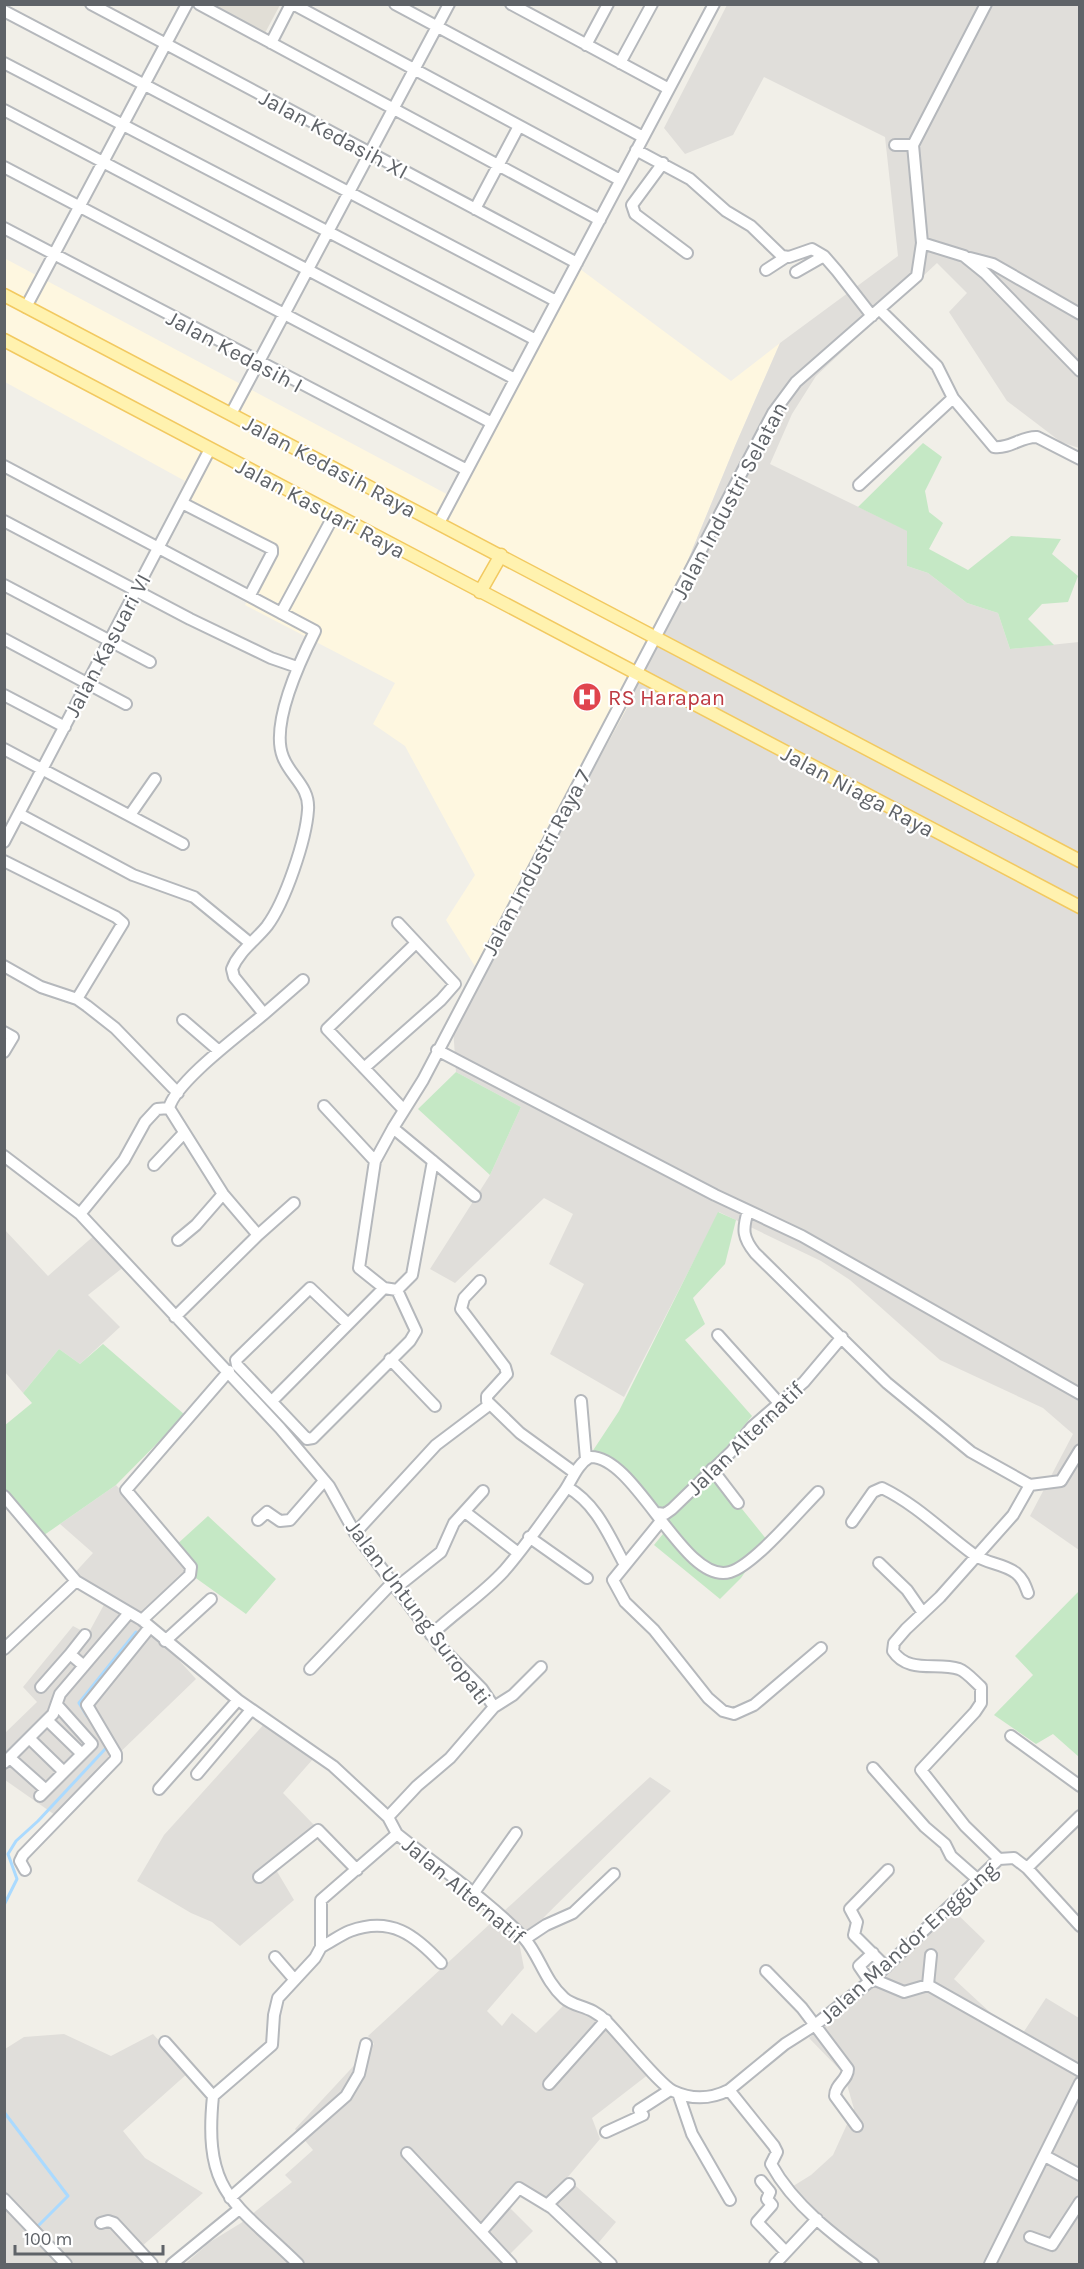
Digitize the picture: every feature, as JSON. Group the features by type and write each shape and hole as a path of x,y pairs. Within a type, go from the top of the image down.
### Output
{"main road":[{"name":"Jalan Kedasih Raya","path":"4,296 656,637"},
{"name":"Jalan Kasuari Raya","path":"5,342 637,675"},
{"path":"480,592 501,555"},
{"name":"Jalan Niaga Raya","path":"656,637 1080,861"},
{"name":"Jalan Niaga Raya","path":"637,675 1080,908"}],"street":[{"name":"Jalan Kedasih XI","path":"91,4 577,263"},
{"path":"26,307 187,4"},
{"path":"199,4 600,220"},
{"path":"271,43 292,4 620,180"},
{"path":"395,4 643,137"},
{"path":"231,414 449,4"},
{"path":"511,4 669,89"},
{"path":"586,45 608,4"},
{"path":"621,63 652,4"},
{"path":"439,523 714,4"},
{"path":"895,145 913,145 986,4"},
{"path":"4,11 556,302"},
{"path":"4,63 536,340"},
{"path":"4,110 515,379"},
{"path":"475,209 519,126"},
{"name":"Jalan Industri Selatan","path":"637,675 773,413 796,382 830,349 876,313 917,276 922,243 913,145"},
{"path":"636,150 690,179 726,211 752,226 786,257"},
{"path":"663,163 632,205 635,214 687,253"},
{"path":"4,167 492,423"},
{"name":"Jalan Kedasih I","path":"4,228 258,363 467,470"},
{"path":"922,243 993,264 1080,314"},
{"path":"766,270 786,257 812,249 824,256 876,313 937,366 953,398 994,447 1012,444 1030,437 1037,438 1080,459"},
{"path":"796,272 824,256"},
{"path":"964,256 1010,296 1080,371"},
{"path":"859,485 953,398"},
{"name":"Jalan Kasuari VI","path":"4,842 210,449"},
{"path":"4,466 315,631 297,667 283,719 280,748 284,760 303,787 307,798 306,820 282,902 265,928 234,964 232,973 264,1014"},
{"path":"182,503 272,549 250,595"},
{"path":"281,612 334,515"},
{"path":"4,521 135,592 271,658 297,667"},
{"path":"4,585 150,662"},
{"path":"4,639 126,704"},
{"name":"Jalan Industri Raya 7","path":"384,1288 361,1271 359,1266 375,1161 423,1080 637,675"},
{"path":"4,695 65,727"},
{"path":"4,749 183,844"},
{"path":"130,815 155,779"},
{"path":"19,814 133,875 194,897 250,943"},
{"path":"4,861 116,917 123,923 77,999"},
{"path":"364,1068 455,984 398,923"},
{"path":"404,1110 330,1034 329,1025 416,943"},
{"path":"4,966 41,987 77,999 116,1028 177,1093"},
{"path":"169,1108 177,1093 219,1051 303,980"},
{"path":"183,1020 219,1051"},
{"path":"4,1032 13,1037 4,1052"},
{"path":"437,1050 748,1211 802,1236 1080,1394"},
{"path":"324,1106 375,1161"},
{"path":"169,1108 223,1194 258,1235"},
{"path":"80,1214 124,1160 145,1122 157,1109 169,1108"},
{"path":"393,1128 475,1196"},
{"path":"154,1165 184,1133"},
{"name":"Jalan Untung Suropati","path":"4,1156 80,1214 175,1317 229,1371 324,1481 355,1533 431,1635 482,1689 494,1707 450,1758 417,1786 388,1817"},
{"path":"397,1290 412,1275 433,1161"},
{"path":"178,1240 196,1225 223,1194"},
{"path":"175,1317 294,1203"},
{"path":"748,1211 742,1228 747,1243 887,1383 971,1452 1030,1485 1061,1481 1080,1450"},
{"path":"480,1281 460,1305 507,1370 503,1381 487,1396 489,1405 520,1433 575,1473"},
{"path":"348,1324 310,1288 237,1358 237,1365 305,1438 311,1439 410,1341 416,1330 397,1290"},
{"path":"272,1401 384,1288 397,1290"},
{"path":"718,1335 779,1403"},
{"name":"Jalan Alternatif","path":"659,1517 668,1513 779,1403 804,1382 842,1337"},
{"path":"390,1359 435,1406"},
{"path":"25,1870 20,1861 22,1855 116,1759 116,1754 87,1705 146,1623 190,1575 192,1567 126,1493 127,1488 229,1371"},
{"path":"581,1401 586,1459"},
{"path":"355,1533 436,1445 489,1405"},
{"path":"431,1635 459,1610 480,1597 529,1537 586,1459 593,1457 604,1460 659,1517 682,1547 713,1570 728,1573 746,1564 818,1492"},
{"path":"712,1469 738,1503"},
{"path":"258,1520 267,1512 280,1521 290,1520 324,1481"},
{"path":"999,1859 965,1826 922,1772 923,1765 975,1712 982,1695 981,1688 960,1669 916,1666 893,1651 894,1643 1013,1515 1030,1485"},
{"path":"567,1486 580,1494 597,1514 625,1565"},
{"path":"852,1522 873,1492 882,1488 923,1512 974,1555 1001,1564 1015,1572 1024,1581 1028,1593"},
{"path":"310,1669 394,1585 441,1552 449,1530 483,1491"},
{"path":"4,1496 76,1581 146,1623 251,1710 333,1766 388,1817 397,1834 321,1900 321,1947 315,1958 294,1979 277,2002 272,2045 213,2096 209,2133 212,2159 230,2198 238,2210 298,2265"},
{"path":"465,1512 517,1552"},
{"path":"659,1517 613,1580 619,1594 654,1630 708,1698 728,1713 741,1713 754,1705 821,1648"},
{"path":"529,1537 587,1578"},
{"path":"879,1563 907,1590 923,1613"},
{"path":"4,1649 76,1581"},
{"path":"165,1641 212,1599"},
{"path":"58,1706 95,1740 43,1793 8,1761 47,1720 58,1706 60,1694 129,1613"},
{"path":"41,1687 85,1635"},
{"path":"70,1654 84,1666"},
{"path":"494,1707 513,1695 541,1666"},
{"path":"159,1789 238,1700"},
{"path":"197,1774 251,1710"},
{"path":"47,1720 82,1754"},
{"path":"1011,1736 1080,1786"},
{"path":"29,1738 64,1772"},
{"path":"873,1768 925,1827 945,1844 951,1856 976,1878"},
{"path":"1027,1868 1080,1816"},
{"path":"259,1877 318,1830 357,1870"},
{"path":"473,1894 516,1833"},
{"name":"Jalan Alternatif","path":"397,1834 473,1894 525,1939 543,1972 562,1996 570,2002 594,2010 606,2020 674,2092"},
{"name":"Jalan Mandor Enggung","path":"729,2090 784,2044 815,2025 872,1980 976,1878 999,1859 1014,1858 1027,1868 1080,1926"},
{"path":"886,1967 854,1935 857,1922 850,1909 888,1870"},
{"path":"525,1939 546,1925 573,1913 614,1874"},
{"path":"321,1947 358,1929 399,1928 417,1939 441,1963"},
{"path":"873,1953 859,1966 872,1980 904,1992 928,1985 1080,2071"},
{"path":"928,1985 931,1955"},
{"path":"275,1958 294,1979"},
{"path":"766,1971 802,2008 848,2069 847,2076 838,2085 835,2096 857,2126"},
{"path":"549,2084 606,2020"},
{"path":"165,2043 213,2096"},
{"path":"230,2198 346,2096 359,2074 366,2044"},
{"path":"990,2265 1080,2083"},
{"path":"606,2132 643,2115 639,2110 674,2092 710,2098 729,2090 774,2146 777,2152 771,2164 782,2182 817,2219 873,2265"},
{"path":"674,2092 692,2134 730,2200"},
{"path":"408,2153 511,2265"},
{"path":"1045,2156 1080,2175"},
{"path":"761,2181 770,2192 767,2199 772,2206 757,2222 786,2252"},
{"path":"547,2205 569,2184"},
{"path":"481,2232 519,2188 547,2205 611,2265"},
{"path":"4,2199 66,2265"},
{"path":"1030,2237 1052,2245 1080,2202"},
{"path":"172,2265 238,2210"},
{"path":"775,2265 817,2219"},
{"path":"101,2223 108,2221 114,2223 152,2265"}],"shaded area":[{"path":"209,5 280,5 265,33"},
{"path":"727,5 1079,5 1079,448 1061,442 1007,401 949,312 967,293 937,263 816,376 792,414 770,464 908,531 907,566 928,573 967,603 998,613 1010,649 1079,642 1079,1550 1030,1516 1073,1434 1043,1408 940,1360 850,1280 821,1261 719,1212 624,1397 550,1354 584,1284 549,1264 573,1214 544,1198 455,1283 430,1269 490,1175 521,1107 456,1072 453,1027 627,708 780,343 898,256 885,137 764,77 733,135 685,154 664,128"},
{"path":"4,258 456,499 576,266 731,381 780,343 627,708 481,976 446,920 475,875 405,746 373,724 395,683 245,605 272,549 177,499 185,481 5,382"},
{"path":"4,1229 48,1276 96,1234 125,1266 88,1295 120,1327 80,1364 59,1349 23,1393 5,1372"},
{"path":"116,1485 174,1547 193,1576 145,1623 196,1679 55,1815 5,1780 5,1733 37,1702 23,1687 73,1626 88,1634 106,1601 70,1578 93,1553 60,1524"},
{"path":"266,1722 313,1759 283,1793 315,1826 272,1863 294,1900 240,1946 212,1922 191,1913 137,1881 164,1835"},
{"path":"650,1777 671,1791 519,1942 524,1968 487,2011 502,2026 512,2013 536,2033 565,2004 581,2010 611,2030 649,2074 592,2118 600,2139 567,2178 616,2222 594,2248 518,2185 504,2202 533,2231 506,2258 512,2264 185,2264 210,2242 241,2223 292,2182 285,2175 313,2150 295,2129 374,2044 368,2036"},
{"path":"952,1909 985,1941 954,1979 1019,2039 1046,1998 1079,2018 1079,2264 862,2264 839,2248 782,2193 811,2175 833,2155 854,2109 844,2074 809,2038"},
{"path":"64,2034 111,2056 153,2034 188,2073 123,2131 145,2158 203,2193 141,2247 158,2264 5,2264 5,2049 24,2037"}],"green space":[{"path":"923,443 942,457 925,491 929,512 943,523 929,549 968,570 1011,536 1061,539 1052,554 1078,576 1068,602 1042,604 1028,619 1054,645 1010,649 998,613 967,603 928,573 907,566 907,531 858,507"},
{"path":"456,1072 521,1107 490,1175 418,1109"},
{"path":"718,1212 736,1220 725,1264 693,1298 705,1324 685,1340 752,1416 709,1468 767,1540 741,1578 720,1599 654,1545 671,1524 592,1452 619,1411"},
{"path":"103,1344 185,1415 116,1485 37,1540 5,1499 4,1426 32,1403 23,1393 59,1349 80,1364"},
{"path":"208,1516 276,1579 246,1614 193,1576 174,1547"},
{"path":"1079,1591 1079,1757 1053,1734 1036,1744 994,1715 1033,1675 1015,1656"}],"waterway":[{"path":"87,1716 79,1703 136,1632"},
{"path":"4,1905 17,1879 8,1854 16,1841 38,1821 107,1747"},
{"path":"4,2112 68,2196 38,2226"}],"place":[{"name":"RS Harapan","path":"587,697"}]}
